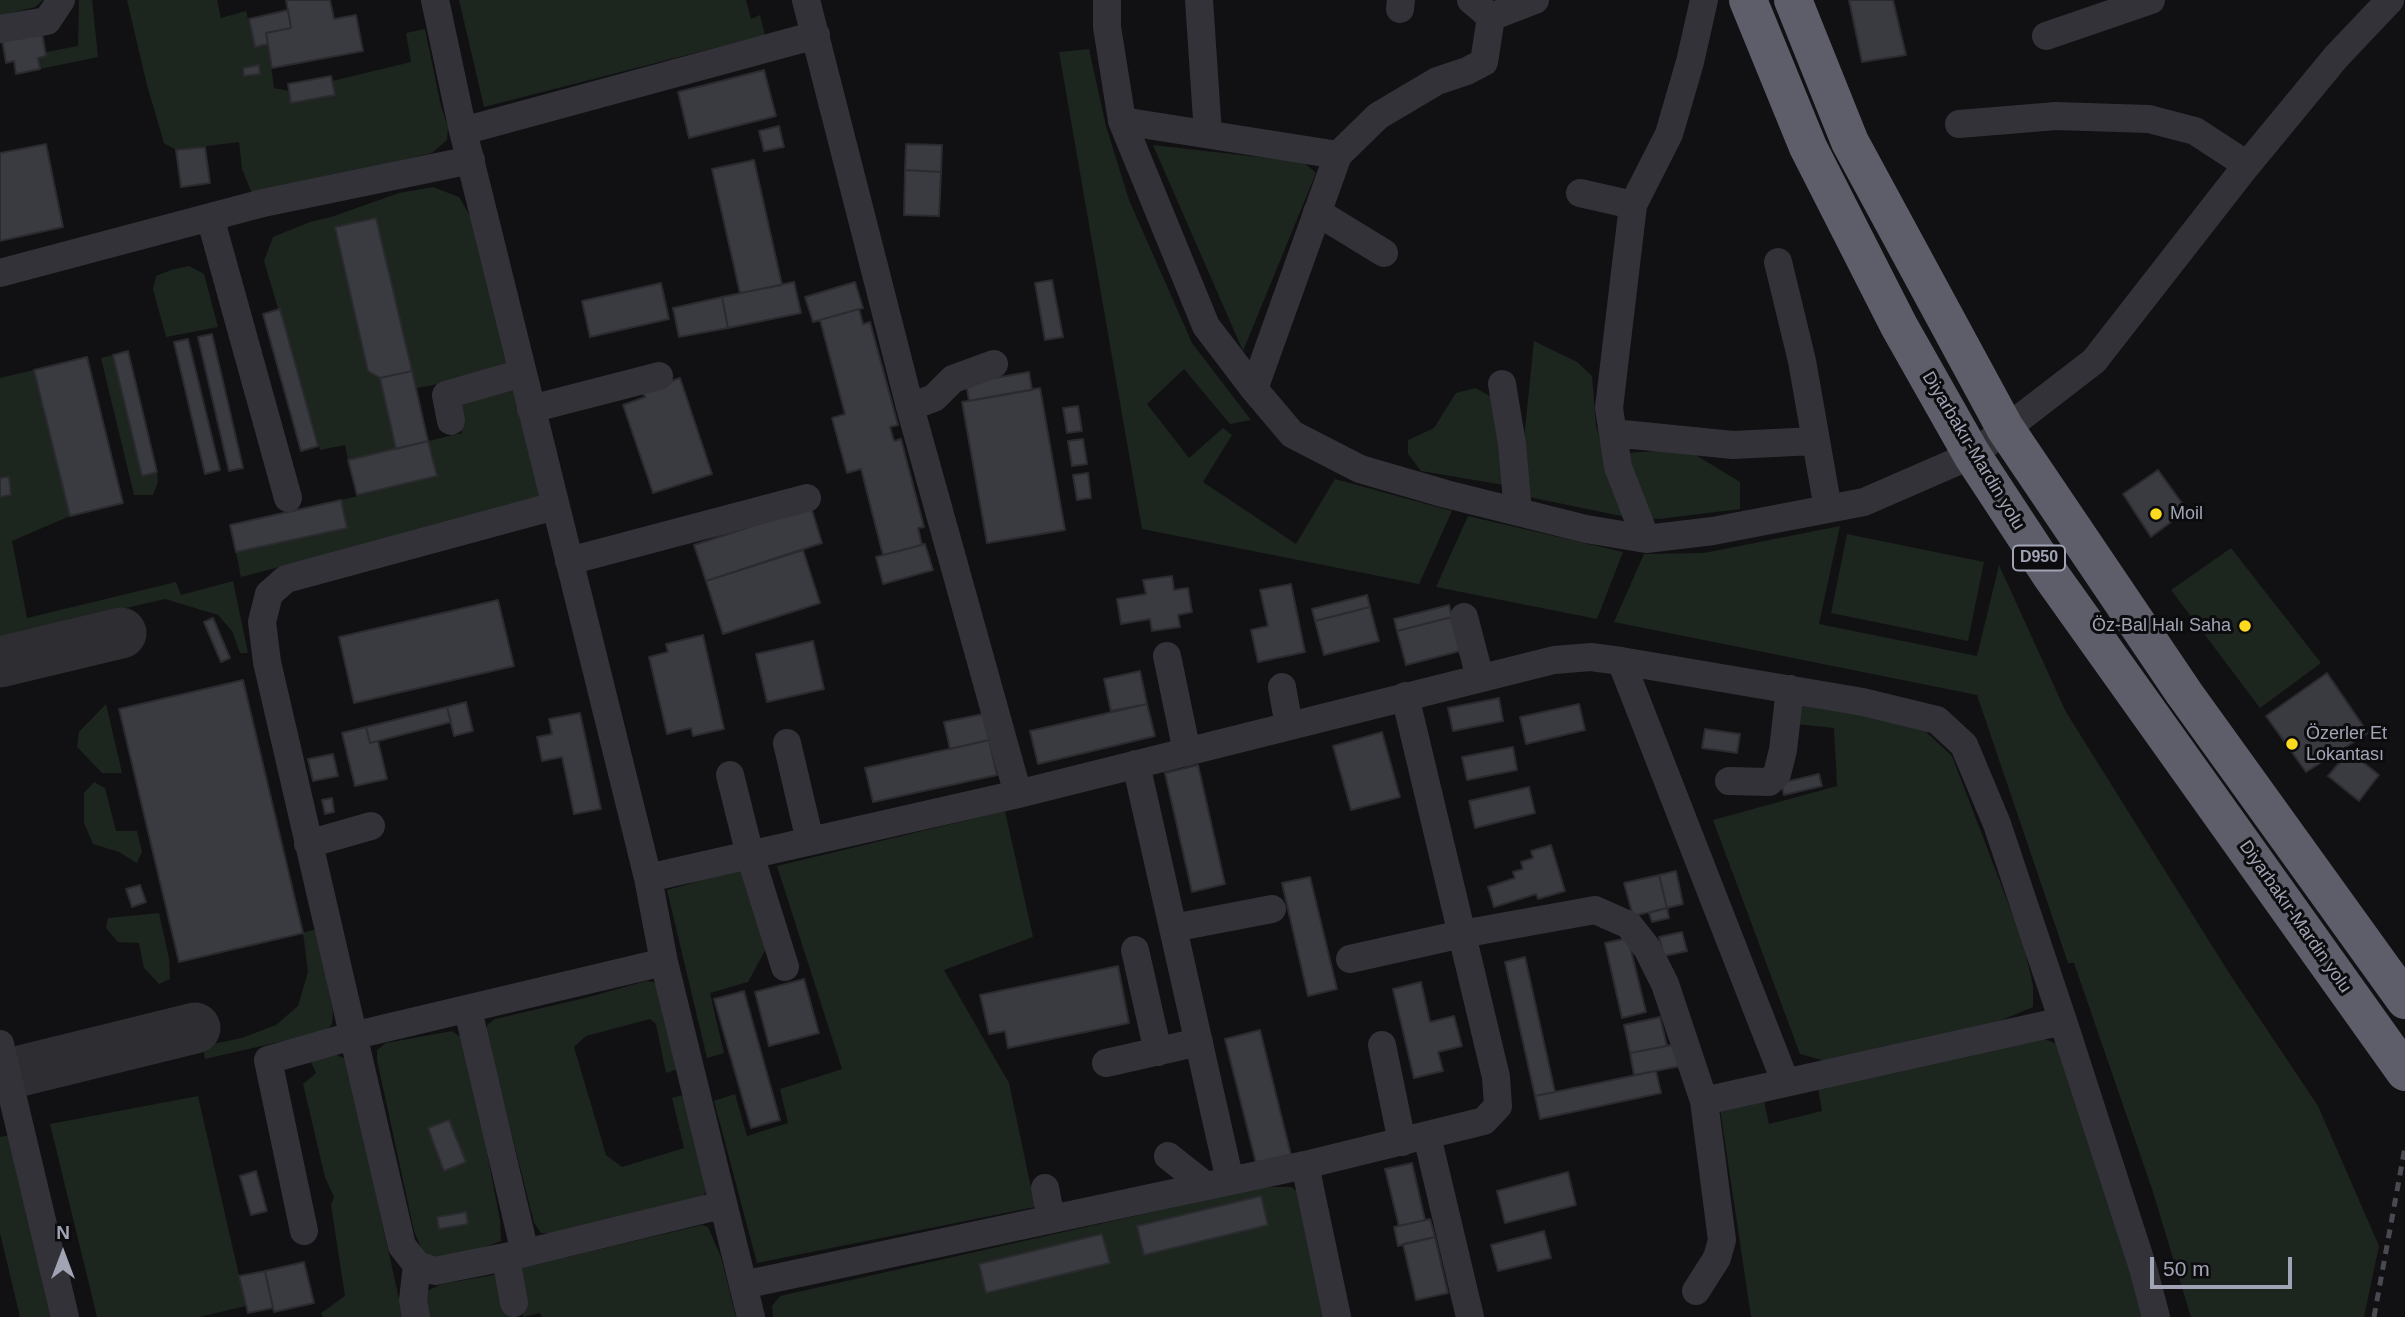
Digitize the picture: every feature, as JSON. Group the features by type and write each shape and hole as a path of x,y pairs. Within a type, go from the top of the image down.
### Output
{"highway":[{"name":"Diyarbakır-Mardin yolu","path":"1748,0 1808,147 1899,326 1972,456 2052,577 2405,1072"},
{"name":"D950","path":"1793,0 1850,142 2005,428 2184,694 2405,1000"}],"street":[{"path":"0,29 47,21 61,0"},
{"path":"435,0 463,131 648,878 664,962 751,1317"},
{"path":"806,0 910,407 1018,794"},
{"path":"1107,0 1107,27 1122,121 1206,326 1292,434 1360,469 1586,529 1646,539 1713,531 1864,502 1972,456 2094,361 2247,165 2336,57 2390,0"},
{"path":"1199,0 1208,134"},
{"path":"1254,389 1338,155 1378,116 1437,81 1468,71 1484,62 1481,8 1533,0"},
{"path":"1646,539 1618,467 1609,408 1633,205 1669,134 1690,62 1704,0"},
{"path":"2046,37 2151,0"},
{"path":"463,131 816,35"},
{"path":"1959,124 2056,116 2149,119 2194,131 2247,165"},
{"path":"1122,121 1338,155"},
{"path":"0,273 263,203 471,160"},
{"path":"1580,193 1633,205"},
{"path":"1317,212 1384,253"},
{"path":"210,217 288,498"},
{"path":"1778,262 1802,361 1828,509"},
{"path":"910,407 934,398 953,379 994,364"},
{"path":"452,421 446,394 522,373"},
{"path":"531,409 659,376"},
{"path":"1502,384 1512,443 1518,512"},
{"path":"1613,433 1733,445 1815,441"},
{"path":"569,561 807,498"},
{"path":"555,506 286,579 269,594 262,622 267,662 402,1246 417,1265 435,1271 515,1256 722,1205"},
{"path":"1464,617 1480,678"},
{"path":"1167,656 1187,752"},
{"path":"648,878 1018,794 1554,660 1591,657 1863,702 1937,720 1964,745 1997,824 2143,1268 2156,1317"},
{"path":"1621,662 1785,1081"},
{"path":"1282,687 1289,726"},
{"path":"1729,781 1769,782 1777,774 1783,750 1790,689"},
{"path":"743,1284 1040,1227 1484,1121 1498,1107 1496,1077 1405,696"},
{"path":"787,743 810,841"},
{"path":"1136,764 1199,1042 1218,1183"},
{"path":"730,775 750,855 785,967"},
{"path":"308,844 371,826"},
{"path":"1173,928 1272,909"},
{"path":"1350,959 1462,934 1595,911 1629,925 1647,948 1665,984 1704,1101 1722,1240 1717,1258 1696,1291"},
{"path":"1135,950 1158,1052"},
{"path":"304,1231 268,1060 352,1036 664,962"},
{"path":"468,1010 515,1256 514,1303"},
{"path":"1704,1101 2063,1021"},
{"path":"1106,1063 1199,1042"},
{"path":"0,1044 65,1317"},
{"path":"1382,1045 1470,1317"},
{"path":"1168,1156 1218,1183"},
{"path":"1305,1165 1337,1317"},
{"path":"1040,1227 1045,1188"},
{"path":"416,1317 413,1300 417,1265"}],"shaded area":[{"path":"0,0 43,0 35,7 0,16"},
{"path":"79,0 92,0 98,57 40,69 38,58 46,56 46,52 78,46"},
{"path":"127,0 217,0 221,18 246,11 255,46 268,44 274,88 289,91 292,103 334,95 332,81 411,62 406,33 425,29 448,127 447,140 432,153 253,196 242,169 239,142 176,150 164,143"},
{"path":"459,0 746,0 751,19 760,15 765,35 484,107"},
{"path":"1089,49 1106,126 1129,200 1192,343 1251,420 1230,424 1184,369 1147,404 1189,458 1223,428 1232,435 1203,482 1296,544 1335,479 1452,511 1419,584 1142,529 1059,52"},
{"path":"1153,145 1303,162 1316,173 1243,351"},
{"path":"433,187 459,197 478,229 508,365 494,374 416,388 376,218 335,227 368,371 380,378 396,449 348,460 345,445 320,450 264,261 273,237 399,193"},
{"path":"189,266 204,274 218,327 166,337 153,289 156,276"},
{"path":"1534,341 1577,362 1592,376 1596,425 1606,464 1626,517 1529,497 1522,459"},
{"path":"113,355 142,475 157,472 158,482 153,495 134,495 101,358"},
{"path":"34,370 70,516 12,541 27,618 176,582 181,595 233,581 248,653 240,653 232,631 218,615 165,599 0,637 0,378"},
{"path":"515,385 540,499 241,577 236,552 347,528 341,500 436,477 428,441 462,433 455,400"},
{"path":"1475,388 1492,397 1504,485 1421,471 1408,454 1408,440 1434,428 1456,393"},
{"path":"1686,449 1740,482 1740,509 1659,519 1647,518 1627,453"},
{"path":"1468,516 1623,552 1597,619 1436,587"},
{"path":"1840,526 1819,624 1977,656 1999,565 2066,712 2229,973 2318,1106 2379,1246 2364,1317 2191,1317 2152,1189 2074,963 2068,963 1977,695 1614,622 1644,554 1704,553"},
{"path":"1847,534 1984,562 1968,641 1831,613"},
{"name":"Öz-Bal Halı Saha","path":"2231,548 2321,663 2260,708 2171,590"},
{"path":"1801,699 1922,728 1952,756 2023,942 2033,985 2033,1007 1985,1027 1825,1061 1800,1054 1713,820 1837,786 1834,728 1796,724"},
{"path":"106,704 122,773 102,773 77,747 79,732"},
{"path":"94,782 105,788 116,831 137,831 142,852 137,863 119,852 93,844 84,823 84,793"},
{"path":"1005,811 1033,937 944,970 1009,1083 1035,1207 757,1263 714,1101 735,1094 747,1136 788,1123 780,1089 842,1069 777,866"},
{"path":"745,868 768,945 748,982 710,993 724,1053 707,1058 667,890"},
{"path":"159,913 169,958 170,979 159,984 144,968 139,943 118,942 106,928 108,918"},
{"path":"316,929 333,1012 332,1024 327,1031 205,1059 203,1046 242,1038 276,1025 298,1006 308,972 303,933"},
{"path":"646,981 654,982 658,988 678,1069 666,1073 656,1024 650,1019 586,1036 574,1047 606,1155 622,1167 684,1148 672,1098 683,1095 706,1192 702,1197 551,1233 541,1233 534,1223 487,1035 487,1025 495,1019"},
{"path":"452,1031 462,1038 468,1053 500,1220 501,1241 447,1261 424,1255 414,1231 377,1050 386,1043"},
{"path":"2042,1038 2057,1044 2146,1317 1751,1317 1720,1109 1764,1101 1769,1124 1822,1111 1818,1088"},
{"path":"332,1053 346,1059 403,1317 323,1317 321,1313 345,1296 331,1205 334,1197 325,1177 303,1084 316,1073 311,1062"},
{"path":"198,1096 246,1306 199,1317 97,1317 50,1124"},
{"path":"11,1135 55,1317 20,1317 0,1233 0,1137"},
{"path":"1263,1187 1291,1187 1302,1195 1327,1317 773,1317 772,1306 780,1296"},
{"path":"702,1225 708,1227 721,1257 736,1317 542,1317 540,1313 523,1317 517,1276 520,1268"},
{"path":"505,1273 513,1317 425,1317 424,1296 429,1290 442,1284"}],"building":[{"path":"286,0 330,0 334,19 356,15 363,51 272,68 266,33 291,28"},
{"path":"1849,0 1893,0 1906,55 1862,62"},
{"path":"288,10 291,28 266,33 268,44 255,47 249,19"},
{"path":"42,32 46,56 38,58 40,69 16,74 14,61 6,63 2,39"},
{"path":"259,65 260,74 244,76 243,68"},
{"path":"764,70 776,116 689,138 678,92"},
{"path":"331,76 335,95 291,103 288,84"},
{"path":"779,126 784,147 764,151 759,131"},
{"path":"46,144 63,227 0,241 0,153"},
{"path":"906,144 942,145 941,172 905,170"},
{"path":"205,147 210,183 181,187 176,150"},
{"path":"754,160 782,285 740,293 712,169"},
{"path":"905,170 941,172 939,216 904,215"},
{"path":"376,218 412,371 380,378 368,371 335,227"},
{"path":"1052,280 1063,337 1045,340 1035,283"},
{"path":"794,282 801,313 728,328 722,297"},
{"path":"855,282 863,308 813,322 805,297"},
{"path":"661,283 669,319 590,337 582,301"},
{"path":"722,297 728,328 679,337 673,308"},
{"path":"280,309 318,446 301,451 263,314"},
{"path":"859,309 863,324 870,322 898,425 890,427 894,441 901,439 924,527 918,528 922,545 883,555 861,469 847,473 832,418 845,414 820,320"},
{"path":"212,334 243,468 229,471 198,337"},
{"path":"188,339 220,470 205,474 174,342"},
{"path":"128,351 157,472 142,476 113,355"},
{"path":"87,357 123,503 70,516 34,370"},
{"path":"412,371 428,441 396,449 380,378"},
{"path":"1029,372 1032,390 969,401 966,383"},
{"path":"680,378 712,474 653,493 623,405 645,397 642,391"},
{"path":"1040,388 1065,530 987,543 962,402"},
{"path":"1078,406 1082,431 1067,433 1063,408"},
{"path":"1083,439 1087,464 1072,466 1068,441"},
{"path":"428,441 437,476 357,495 348,460"},
{"path":"2158,470 2187,510 2151,537 2123,494"},
{"path":"1088,473 1091,498 1077,500 1073,475"},
{"path":"9,477 11,495 0,497 0,478"},
{"path":"341,500 347,528 236,552 230,525"},
{"path":"811,507 822,543 706,581 694,545"},
{"path":"925,544 933,570 883,584 876,557"},
{"path":"803,550 820,603 723,634 706,581"},
{"path":"1172,576 1174,590 1188,588 1192,612 1178,615 1180,627 1152,631 1150,619 1121,624 1117,599 1146,594 1143,580"},
{"path":"1291,584 1305,652 1258,662 1251,630 1268,626 1260,590"},
{"path":"1367,595 1370,607 1315,621 1312,609"},
{"path":"498,600 514,666 354,703 339,637"},
{"path":"1449,605 1452,617 1397,631 1394,619"},
{"path":"1370,607 1379,641 1324,655 1315,621"},
{"path":"1452,617 1460,651 1406,665 1397,631"},
{"path":"213,618 230,658 221,662 204,622"},
{"path":"703,635 724,729 693,736 691,728 667,734 649,657 668,652 666,644"},
{"path":"813,641 824,689 767,702 756,654"},
{"path":"1140,671 1147,704 1111,711 1104,679"},
{"path":"2327,673 2368,733 2306,772 2266,716"},
{"path":"243,680 303,933 179,962 119,709"},
{"path":"1499,698 1503,721 1453,731 1448,708"},
{"path":"466,702 473,731 454,736 447,707"},
{"path":"1147,704 1155,736 1038,764 1030,731"},
{"path":"1579,704 1585,730 1526,744 1520,717"},
{"path":"447,707 451,722 370,743 366,727"},
{"path":"580,713 601,809 574,814 562,757 542,761 537,737 552,734 549,719"},
{"path":"983,714 989,740 950,749 944,722"},
{"path":"366,727 370,743 378,741 387,779 355,786 342,733"},
{"path":"1705,729 1740,734 1737,753 1702,748"},
{"path":"1382,732 1400,797 1351,810 1333,746"},
{"path":"989,740 997,775 873,802 865,768"},
{"path":"1513,747 1517,770 1467,780 1462,757"},
{"path":"2349,751 2379,775 2359,801 2328,776"},
{"path":"333,754 338,776 313,781 308,759"},
{"path":"1198,765 1225,884 1192,892 1165,773"},
{"path":"1819,774 1822,786 1784,795 1781,783"},
{"path":"1529,787 1535,813 1475,828 1469,801"},
{"path":"332,798 334,812 325,814 322,800"},
{"path":"1551,845 1565,891 1538,899 1536,894 1494,907 1488,887 1515,878 1513,872 1523,869 1521,862 1533,858 1531,851"},
{"path":"1676,871 1683,904 1667,908 1659,875"},
{"path":"1659,875 1667,908 1633,916 1624,883"},
{"path":"1310,877 1337,989 1308,996 1282,883"},
{"path":"140,885 146,902 132,907 126,889"},
{"path":"1667,908 1669,918 1652,922 1649,913"},
{"path":"1682,932 1687,951 1664,956 1659,937"},
{"path":"1628,938 1646,1012 1622,1018 1605,943"},
{"path":"1525,957 1555,1092 1535,1096 1505,962"},
{"path":"1118,966 1129,1023 1008,1048 1005,1031 989,1034 980,995"},
{"path":"804,979 819,1033 769,1046 755,992"},
{"path":"1421,982 1430,1022 1454,1016 1462,1046 1438,1052 1443,1071 1414,1078 1393,989"},
{"path":"744,991 780,1120 751,1128 714,999"},
{"path":"1660,1017 1667,1046 1630,1053 1624,1025"},
{"path":"1260,1030 1291,1155 1256,1163 1225,1039"},
{"path":"1677,1044 1681,1066 1634,1075 1630,1053"},
{"path":"1656,1071 1661,1093 1540,1119 1535,1096"},
{"path":"449,1120 466,1162 444,1171 428,1128"},
{"path":"1412,1163 1425,1220 1399,1226 1385,1169"},
{"path":"256,1171 267,1211 251,1215 240,1176"},
{"path":"1568,1172 1576,1205 1505,1223 1497,1191"},
{"path":"1261,1196 1268,1225 1144,1255 1137,1226"},
{"path":"466,1212 468,1224 439,1229 437,1217"},
{"path":"1430,1219 1435,1237 1398,1246 1394,1227"},
{"path":"1544,1231 1551,1258 1498,1271 1491,1245"},
{"path":"1102,1234 1110,1263 986,1293 979,1264"},
{"path":"1435,1237 1448,1293 1416,1300 1403,1244"},
{"path":"304,1262 314,1303 274,1312 265,1271"},
{"path":"265,1271 273,1308 248,1313 239,1276"}],"taxiway":[{"path":"0,662 121,633"},
{"path":"0,1076 195,1028"}],"railway":[{"path":"2374,1317 2405,1147"}],"place":[{"name":"Moil","path":"2156,514"},
{"name":"Öz-Bal Halı Saha","path":"2245,626"},
{"name":"Özerler Et Lokantası","path":"2292,744"}]}
